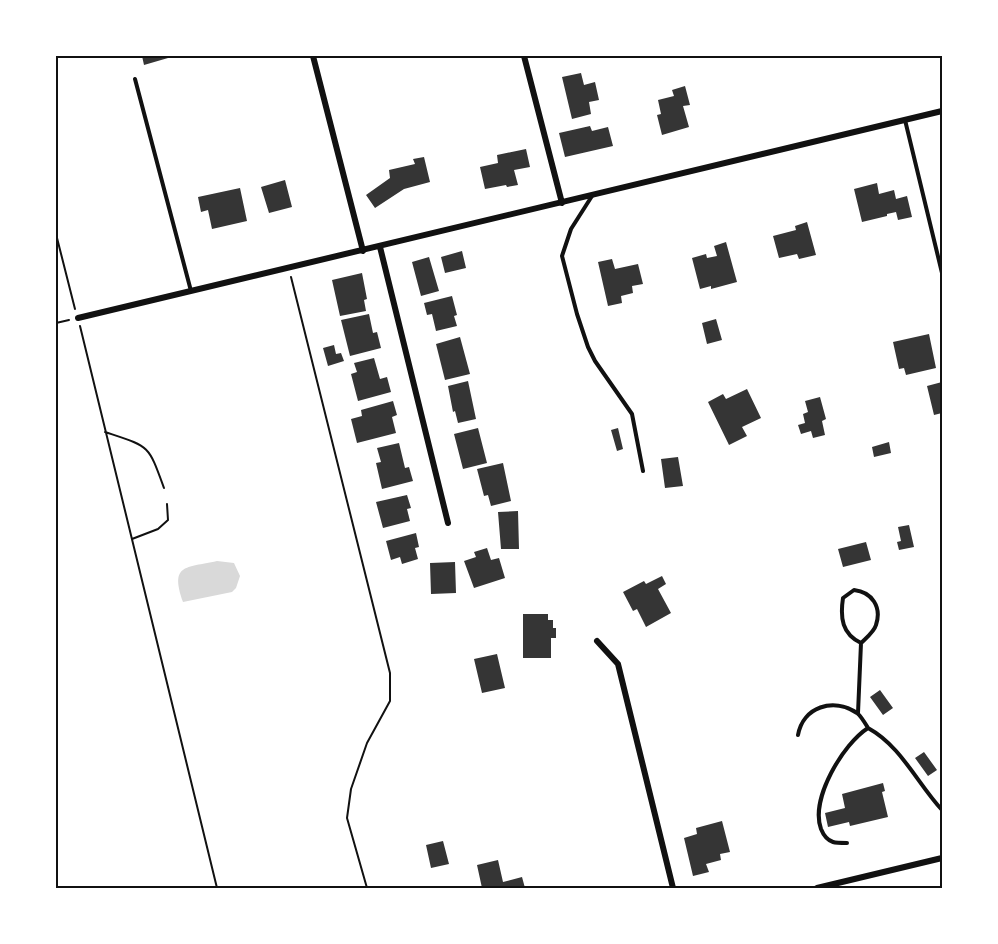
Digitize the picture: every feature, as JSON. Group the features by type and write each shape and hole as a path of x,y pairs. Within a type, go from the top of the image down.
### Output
{"street":[{"path":"313,56 363,251"},
{"path":"524,56 562,204"},
{"path":"78,318 562,204 942,111"},
{"path":"380,247 448,523"},
{"path":"597,641 618,664 673,888"},
{"path":"817,888 942,858"}],"lane":[{"path":"135,79 191,291"},
{"path":"905,120 942,273"},
{"path":"592,196 571,230 562,256 588,347 595,361 632,414 643,471"},
{"path":"861,643 850,638 843,626 841,611 843,598 854,590 864,591 872,597 877,609 876,624 861,643 858,713 868,728 881,735 901,757 942,810"},
{"path":"798,735 800,725 806,715 815,708 825,705 837,706 858,713"},
{"path":"847,843 832,842 823,834 817,818 820,802 844,752 859,734 868,728"}],"path":[{"path":"56,234 217,888"},
{"path":"289,268 390,673 390,701 367,743 351,789 347,818 367,888"},
{"path":"56,323 78,318"},
{"path":"105,432 145,446 154,460 164,488"},
{"path":"132,538 158,529 168,520 167,504"}],"shaded area":[{"path":"217,561 234,563 240,576 236,588 232,592 183,602 178,581 183,570"}],"building":[{"path":"142,56 167,56 168,58 144,65"},
{"path":"581,73 584,85 595,82 599,100 589,102 591,114 572,119 562,77"},
{"path":"685,86 690,105 683,106 689,127 662,135 657,115 661,114 658,100 674,96 672,90"},
{"path":"590,126 592,131 608,127 613,146 565,157 559,133"},
{"path":"526,149 530,167 514,170 518,185 485,189 480,167 498,163 497,155"},
{"path":"424,157 430,182 404,189 375,208 366,195 390,178 389,170 415,164 413,159"},
{"path":"285,180 292,207 269,213 261,187"},
{"path":"877,183 879,194 894,190 896,199 907,196 912,217 898,220 896,212 862,222 854,189"},
{"path":"240,188 247,221 212,229 208,210 201,212 198,197"},
{"path":"807,222 816,255 799,259 797,254 779,258 773,236 796,230 795,226"},
{"path":"726,242 737,282 711,289 711,286 700,289 692,258 706,254 707,258 717,256 714,246"},
{"path":"462,251 466,268 445,273 441,257"},
{"path":"429,257 439,291 421,296 412,262"},
{"path":"612,259 615,269 638,264 643,284 632,286 633,293 621,296 622,303 608,306 598,262"},
{"path":"362,273 367,299 364,300 366,311 340,316 332,280"},
{"path":"452,296 457,315 454,316 457,326 436,331 432,314 427,315 424,303"},
{"path":"369,314 373,333 377,332 381,348 350,356 341,320"},
{"path":"716,319 722,340 707,344 702,323"},
{"path":"929,334 936,368 906,375 904,368 899,369 893,342"},
{"path":"460,337 470,374 445,380 436,344"},
{"path":"334,345 336,354 341,353 344,361 328,366 323,348"},
{"path":"374,358 380,379 387,377 391,392 358,401 351,374 357,372 354,363"},
{"path":"468,381 476,419 458,423 455,411 453,412 448,386"},
{"path":"942,382 942,413 934,415 927,386"},
{"path":"747,389 761,418 742,427 747,436 729,445 708,402 723,394 726,399"},
{"path":"820,397 826,419 822,421 825,435 813,438 811,431 801,434 798,425 805,423 803,414 808,412 805,401"},
{"path":"393,401 397,415 392,417 396,433 357,443 351,419 362,416 361,410"},
{"path":"478,428 487,463 463,469 454,434"},
{"path":"618,428 623,449 617,451 611,430"},
{"path":"889,442 891,453 874,457 872,447"},
{"path":"399,443 405,468 409,467 413,481 382,489 376,463 381,462 377,448"},
{"path":"678,457 683,486 665,488 661,459"},
{"path":"503,463 511,501 491,506 488,495 484,496 477,469"},
{"path":"407,495 411,508 407,509 410,521 383,528 376,502"},
{"path":"518,511 519,549 501,549 498,512"},
{"path":"909,525 914,547 899,550 897,542 901,541 898,527"},
{"path":"416,533 419,547 415,548 418,559 402,564 400,557 391,560 386,541"},
{"path":"866,542 871,560 843,567 838,549"},
{"path":"487,548 491,560 499,558 505,578 474,588 464,561 476,557 474,552"},
{"path":"455,562 456,593 431,594 430,563"},
{"path":"662,576 666,584 658,589 671,613 646,627 637,609 633,611 623,592 644,581 646,584"},
{"path":"523,614 548,614 548,620 553,620 556,638 551,638 551,658 523,658"},
{"path":"497,654 505,688 482,693 474,659"},
{"path":"880,690 893,708 883,715 870,697"},
{"path":"924,752 937,770 928,776 915,758"},
{"path":"883,783 885,791 882,792 888,817 850,826 849,822 828,827 825,813 845,808 842,794"},
{"path":"722,821 730,852 720,854 721,860 706,864 709,872 693,876 684,838 697,834 696,828"},
{"path":"443,841 449,864 431,868 426,845"},
{"path":"498,860 503,882 522,877 525,888 482,888 477,865"}]}
